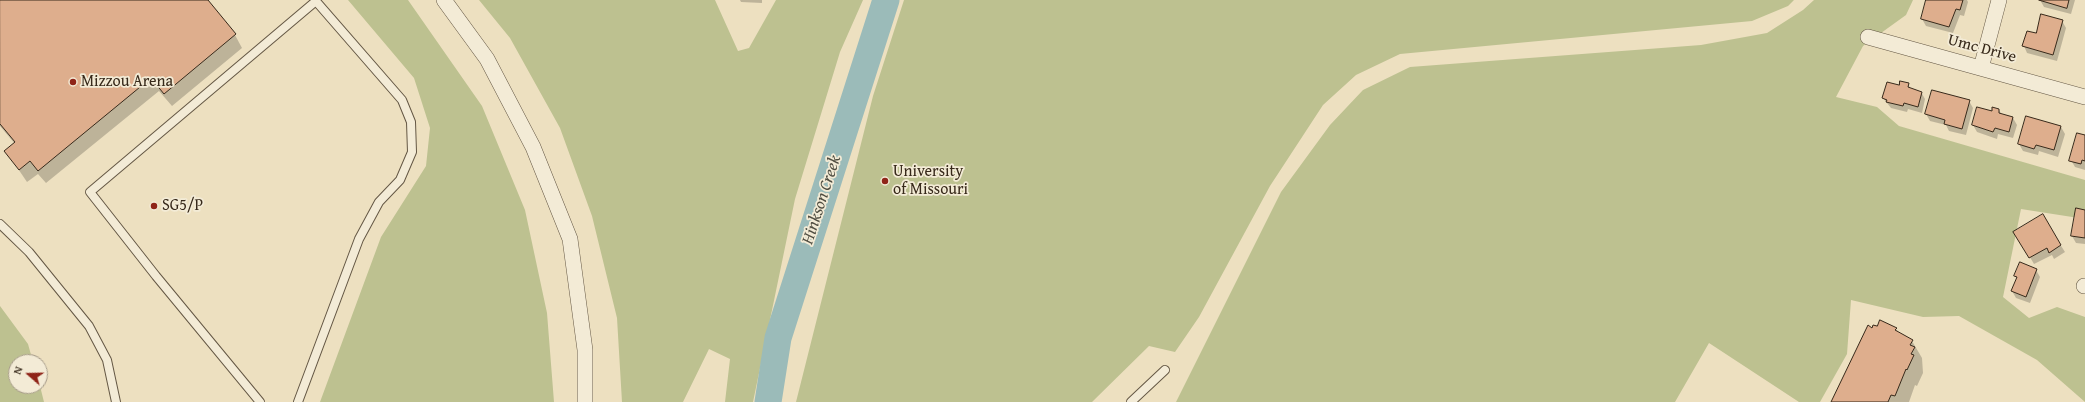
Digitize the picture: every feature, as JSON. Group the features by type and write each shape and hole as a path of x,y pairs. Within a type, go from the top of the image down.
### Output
{"street":[{"path":"444,0 490,66 533,147 570,239 584,350 585,402"},
{"path":"1981,68 1999,0"},
{"name":"Umc Drive","path":"1868,37 2085,97"}],"lane":[{"path":"260,402 156,276 90,192 316,1 402,100 411,122 412,152 400,180 379,202 359,239 298,402"},
{"path":"0,224 29,252 88,326 107,360 116,402"},
{"path":"1131,402 1165,370"}],"green space":[{"path":"348,0 408,0 482,106 525,210 547,313 554,402 320,402 381,237 426,166 430,128 414,78"},
{"path":"479,0 715,0 738,51 749,48 776,0 863,0 840,52 795,199 753,402 725,402 730,359 709,349 683,402 622,402 617,318 592,216 560,128 510,38"},
{"path":"904,0 1794,0 1788,6 1752,21 1400,54 1356,75 1323,105 1270,186 1199,317 1175,352 1149,346 1092,402 796,402 873,96"},
{"path":"1814,0 1913,0 1906,15 1863,46 1836,97 1877,107 1899,126 2085,180 2085,219 2021,209 2003,297 2029,318 2057,307 2085,317 2085,402 2037,360 1959,316 1923,317 1851,300 1847,354 1820,402 1799,402 1709,343 1675,402 1176,402 1281,192 1330,125 1363,90 1410,67 1701,45 1767,33 1803,10"},
{"path":"0,306 28,344 31,354 8,354 8,394 42,394 44,402 0,402"}],"building":[{"name":"Mizzou Arena","path":"0,0 208,0 236,34 164,94 151,78 38,171 30,161 19,170 4,151 15,142 0,124"},
{"path":"1926,0 1963,0 1960,10 1956,9 1949,27 1921,19"},
{"path":"2039,0 2069,0 2067,8"},
{"path":"2041,14 2063,20 2053,55 2022,46 2027,31 2036,33"},
{"path":"1900,81 1909,83 1908,87 1922,92 1918,107 1904,103 1903,106 1886,102 1887,100 1882,98 1887,82 1899,85"},
{"path":"1932,90 1970,100 1962,129 1944,124 1945,120 1925,114"},
{"path":"1977,107 1992,111 1992,107 1999,109 1999,113 2013,117 2009,132 1995,128 1993,132 1972,125"},
{"path":"2026,116 2061,126 2054,150 2036,145 2034,149 2018,144"},
{"path":"2077,133 2085,135 2085,161 2082,160 2081,164 2069,161"},
{"path":"2076,208 2085,210 2085,238 2071,236"},
{"path":"2043,214 2061,245 2049,253 2047,248 2029,258 2013,232"},
{"path":"2020,262 2037,269 2026,297 2011,291 2017,277 2014,276"},
{"path":"1880,320 1897,328 1895,330 1913,340 1910,345 1915,347 1911,354 1914,355 1907,370 1906,369 1895,396 1891,395 1888,402 1831,402 1868,325 1872,328 1873,325 1877,326"}],"waterway":[{"name":"Hinkson Creek","path":"768,402 778,338 886,0"}],"place":[{"name":"Mizzou Arena","path":"73,82"},
{"name":"University of Missouri","path":"885,181"},
{"name":"SG5/P","path":"154,206"}]}
